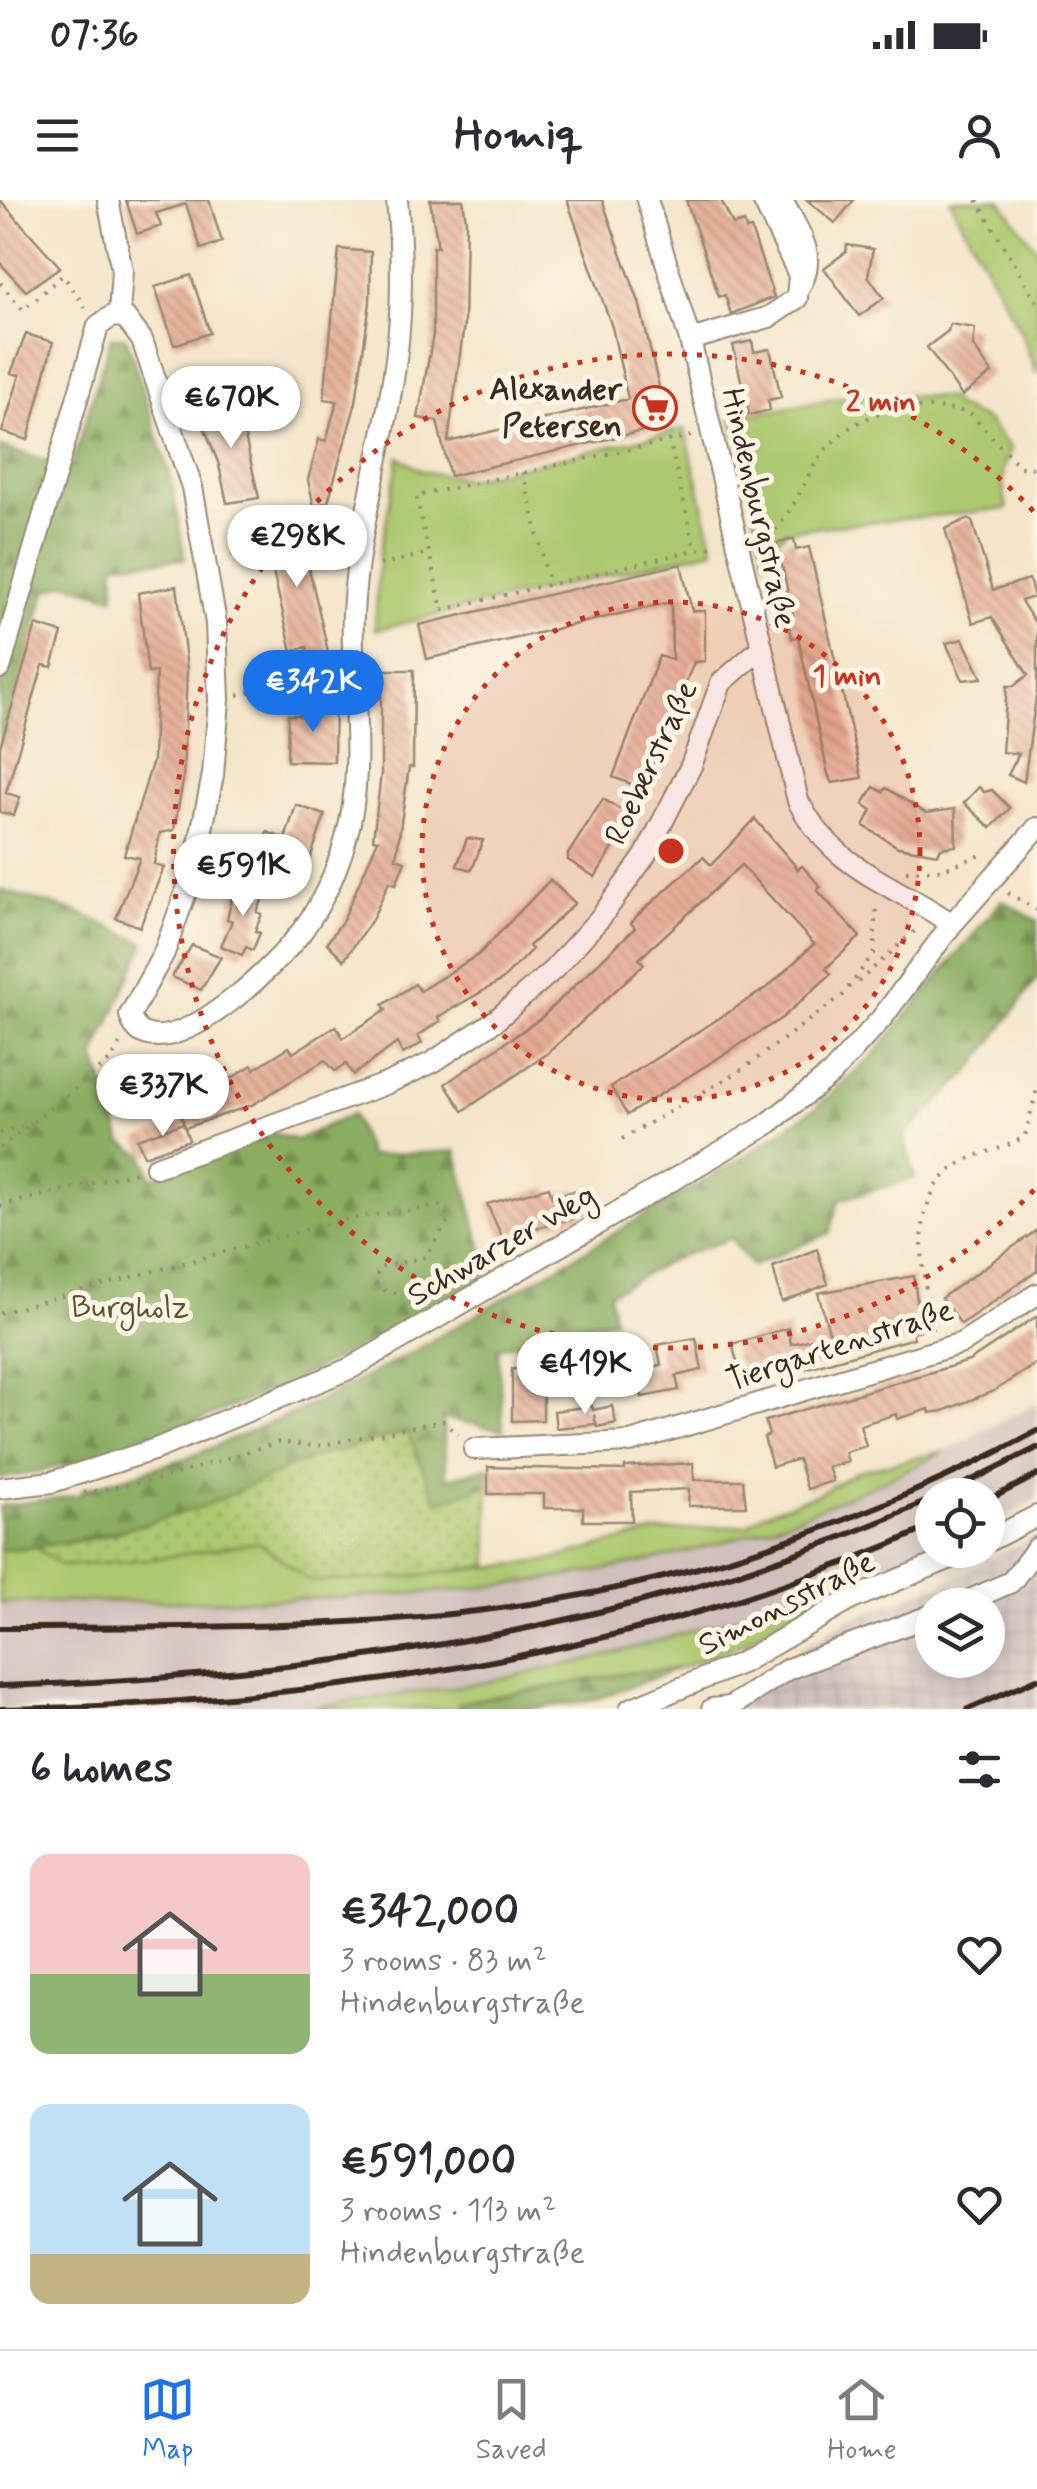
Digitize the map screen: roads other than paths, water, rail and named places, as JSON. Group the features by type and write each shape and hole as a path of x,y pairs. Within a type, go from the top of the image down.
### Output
{"street":[{"path":"108,200 122,270 118,315"},
{"path":"0,668 98,326 104,319 118,315 132,321 142,340 192,487 216,623 219,700 213,775 193,873 164,953 131,1007 132,1022 151,1036 189,1027 270,969 305,927 331,879 350,823 360,534 396,358 402,257 397,200"},
{"name":"Hindenburgstraße","path":"647,200 690,340 759,650 798,802 820,839 873,879 952,924"},
{"path":"690,340 770,317 786,309 799,288 799,275 773,201"},
{"name":"Roeberstraße","path":"156,1167 388,1083 433,1062 496,1020 553,970 602,917 645,856 690,766 722,683 759,650"},
{"path":"952,924 1032,834"},
{"name":"Schwarzer Weg","path":"0,1488 52,1482 227,1423 351,1368 464,1305 765,1126 831,1074 882,1018 952,924"},
{"name":"Tiergartenstraße","path":"474,1449 630,1442 962,1343 1037,1294"},
{"path":"1005,1532 1037,1516"},
{"path":"998,1588 1012,1582 1037,1548"},
{"name":"Simonsstraße","path":"630,1709 741,1663 852,1599 927,1568"},
{"path":"712,1709 730,1707 788,1669 915,1621"}],"railway":[{"path":"0,1628 358,1622 550,1601 623,1587 766,1548 904,1495 1037,1431"},
{"path":"976,1478 1037,1448"},
{"path":"1005,1491 1037,1475"},
{"path":"0,1686 238,1671 476,1638 593,1614 708,1582 821,1545 915,1506"},
{"path":"0,1709 237,1696 357,1683 476,1664 709,1609 822,1571 915,1533"},
{"path":"968,1709 1037,1679"}],"place":[{"name":"Alexander Petersen","path":"655,408"}],"park label":[{"name":"Burgholz","path":"130,1308"}]}
